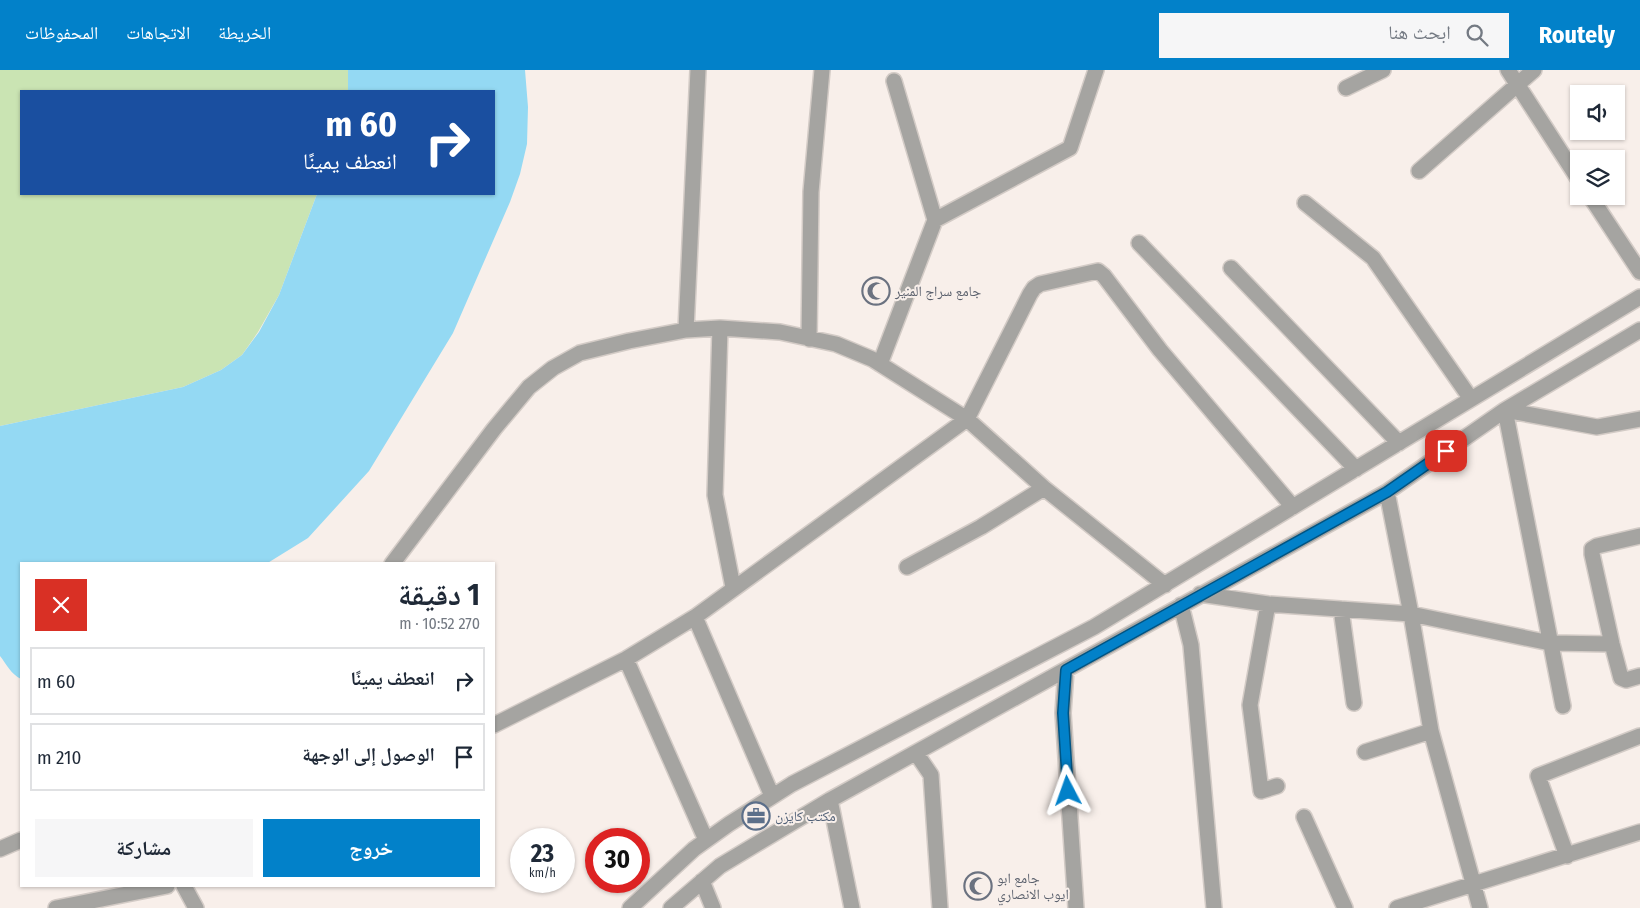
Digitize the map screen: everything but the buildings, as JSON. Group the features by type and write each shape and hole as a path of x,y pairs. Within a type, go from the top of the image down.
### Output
{"street":[{"path":"686,330 698,70"},
{"path":"809,339 811,192 822,70"},
{"path":"935,220 1070,148 1096,70"},
{"path":"1346,88 1383,70"},
{"path":"1508,70 1570,166"},
{"path":"1419,171 1534,70"},
{"path":"880,364 935,220 894,81"},
{"path":"1305,203 1373,258 1471,399"},
{"path":"1596,205 1640,272"},
{"path":"1139,243 1356,469"},
{"path":"1231,268 1399,443"},
{"path":"495,724 626,659 695,617 968,419 1034,288 1040,284 1098,271 1104,276 1160,350 1293,507"},
{"path":"630,908 694,848 772,796 1094,627 1640,297"},
{"path":"720,328 715,495 734,587"},
{"path":"394,562 494,429 530,388 553,368 580,353 629,340 686,330 720,328 780,332 836,344 880,364 968,419 1044,488 1165,585"},
{"path":"671,908 720,866 830,800 1387,492 1505,410 1640,330"},
{"path":"1505,410 1597,427 1640,419"},
{"path":"1505,410 1563,706"},
{"path":"907,567 981,527 1044,488"},
{"path":"1387,492 1431,730 1472,885 1480,908"},
{"path":"1640,536 1597,546 1592,549 1621,678 1626,680 1640,676"},
{"path":"1200,594 1268,604 1411,614 1550,643 1612,644"},
{"path":"1268,604 1250,705 1261,791 1277,786"},
{"path":"1181,605 1191,645 1214,908"},
{"path":"1341,609 1354,703"},
{"path":"695,617 772,796"},
{"path":"1094,627 1105,649"},
{"path":"626,659 706,840"},
{"path":"1066,670 1063,713 1076,908"},
{"path":"1365,752 1431,730"},
{"path":"1567,856 1538,776 1640,736"},
{"path":"916,753 931,775 940,908"},
{"path":"830,800 852,908"},
{"path":"1304,817 1345,908"},
{"path":"1397,908 1640,832"},
{"path":"0,849 20,840"},
{"path":"702,881 713,908"},
{"path":"56,908 162,887"},
{"path":"185,887 196,908"}],"green space":[{"path":"0,70 348,70 348,90 20,90 20,195 317,195 279,295 258,332 242,355 221,370 183,387 0,426"}],"water":[{"path":"348,70 525,70 528,107 527,144 520,174 510,202 453,333 369,471 308,538 269,562 20,562 20,678 12,672 0,656 0,426 183,387 221,370 242,355 259,332 279,295 317,195 495,195 495,90 348,90"}],"place":[{"name":"جامع سراج المنير","path":"876,291"},
{"name":"مكتب كايزن","path":"756,816"},
{"name":"جامع ابو ايوب الانصاري","path":"978,886"}],"route":[{"path":"1068,791 1063,713 1066,670 1387,492 1446,451"}]}
